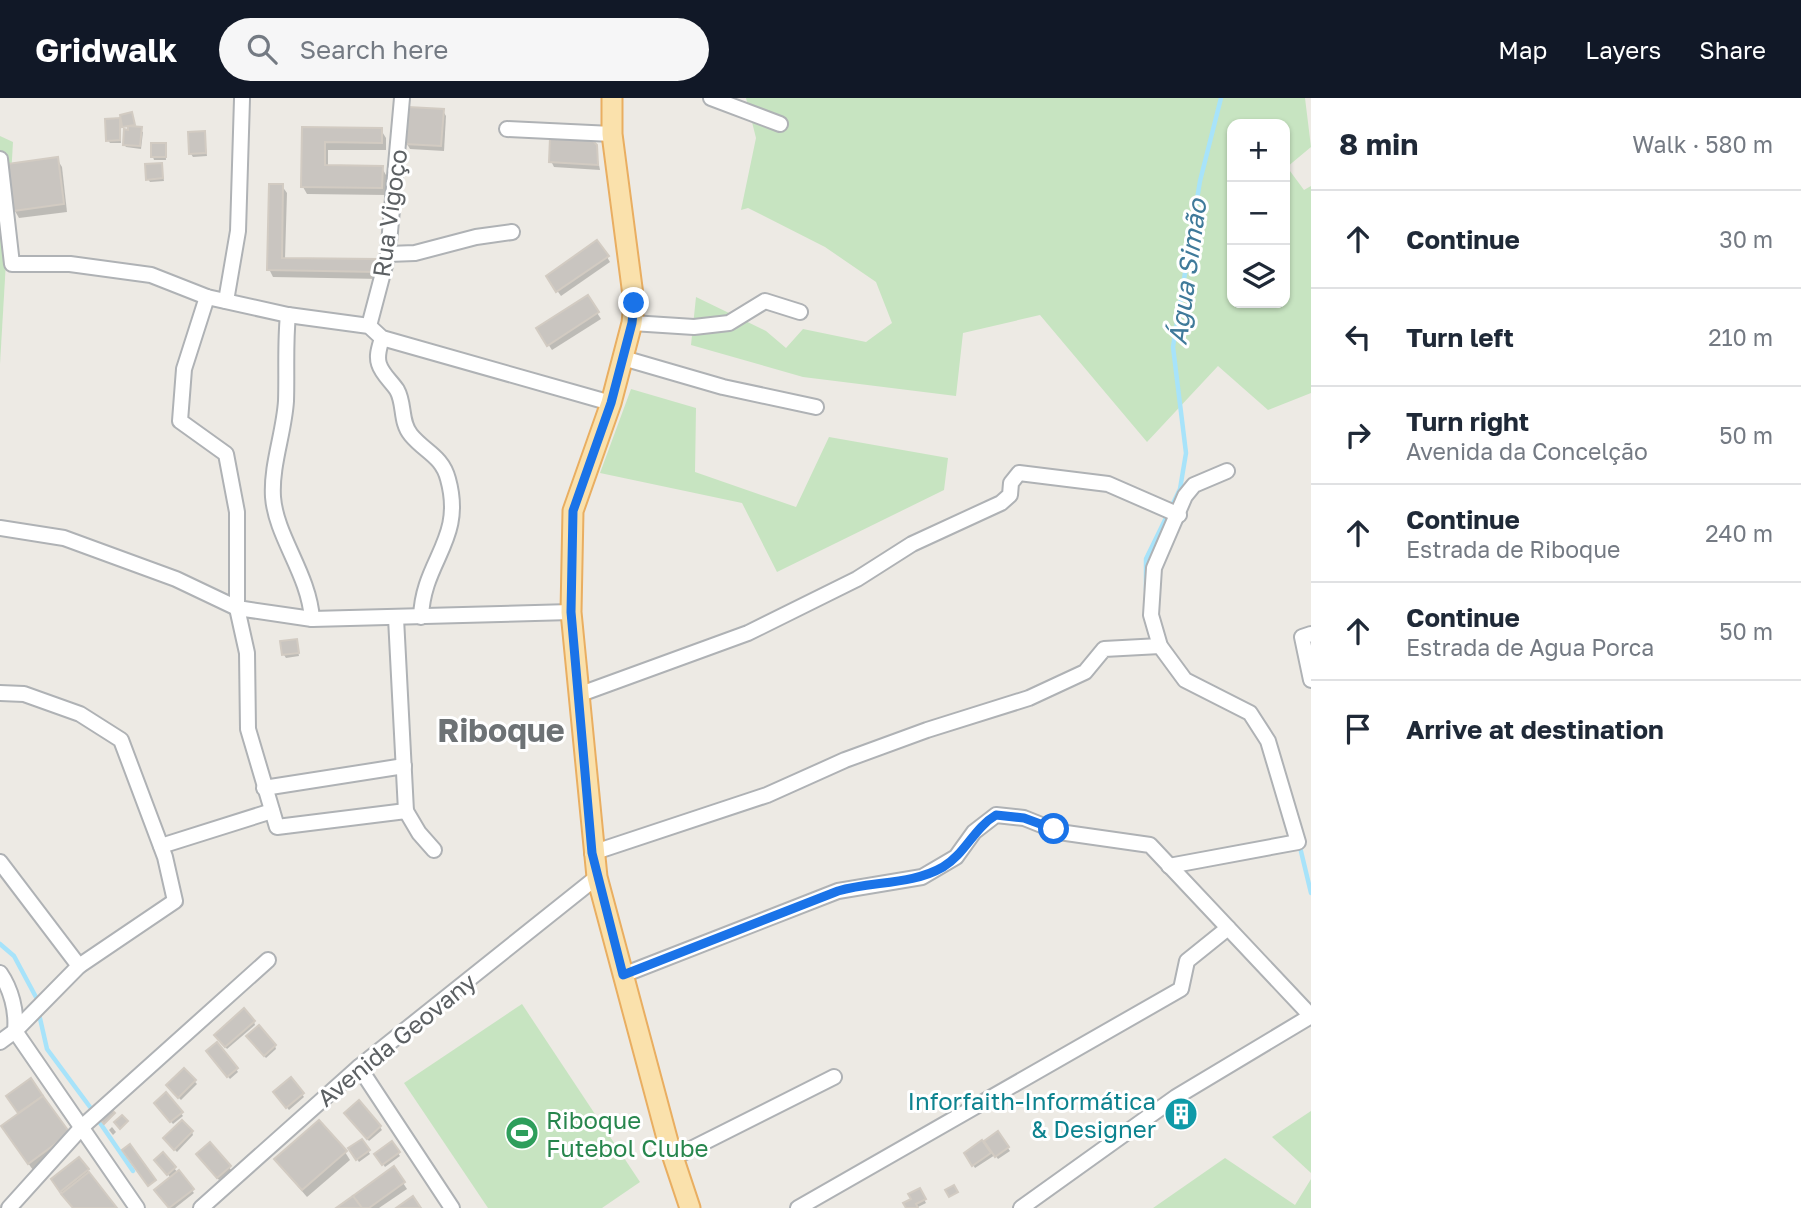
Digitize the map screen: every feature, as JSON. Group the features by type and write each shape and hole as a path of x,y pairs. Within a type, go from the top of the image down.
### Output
{"main road":[{"path":"612,98 612,134 634,284 632,323 611,403 573,511 571,612 592,853 673,1158 690,1208"}],"street":[{"name":"Rua Vigoço","path":"369,326 388,254 402,98"},
{"path":"711,98 780,124"},
{"path":"226,301 237,231 242,99"},
{"path":"507,129 612,134"},
{"path":"0,159 12,264 70,264 150,275 207,297 288,316 369,326 382,338 611,403"},
{"path":"388,254 415,253 476,237 512,232"},
{"path":"207,297 184,369 180,421 226,454 237,512 237,608 247,653 248,729 277,827 406,811"},
{"path":"632,323 694,327 729,323 765,300 800,312"},
{"path":"288,316 285,348 286,403 273,497 276,513 310,595 312,619"},
{"path":"382,338 377,357 379,367 397,390 404,425 417,442 438,457 444,466 454,502 451,528 426,583 421,617"},
{"path":"623,358 723,387 816,407"},
{"path":"1169,866 1298,842 1268,741 1250,713 1185,680 1160,646 1151,615 1154,568 1185,496 1194,485 1227,471"},
{"path":"578,695 748,633 857,579 912,544 1001,503 1010,495 1011,482 1019,473 1108,484 1179,514"},
{"path":"0,528 64,538 176,579 237,608 312,619 571,612"},
{"path":"396,618 406,811 419,833 434,850"},
{"path":"1311,634 1301,637 1311,680"},
{"path":"592,853 768,795 845,760 927,730 1030,698 1086,672 1104,649 1160,646"},
{"path":"0,692 23,694 80,714 121,740 161,846 175,901 79,966 15,1031 0,1042"},
{"path":"264,788 404,766"},
{"path":"161,846 272,811"},
{"path":"623,975 838,891 859,885 922,877 950,862 974,832 996,815 1024,818 1059,832 1150,845 1311,1016 1176,1097 1021,1208"},
{"path":"0,862 79,966"},
{"name":"Avenida Geovany","path":"201,1208 359,1067 597,877"},
{"path":"798,1208 1181,989 1187,961 1228,928"},
{"path":"9,1208 83,1126 268,960"},
{"path":"0,973 15,1031 137,1208"},
{"path":"359,1067 452,1208"},
{"path":"673,1158 834,1077"}],"green space":[{"path":"746,98 1305,98 1311,147 1290,164 1290,119 1227,119 1227,308 1290,308 1290,171 1304,190 1311,186 1311,393 1268,410 1218,366 1147,442 1040,315 963,333 956,396 803,377 691,345 696,297 766,331 786,348 803,329 866,342 892,323 876,282 825,247 748,208 741,210 756,138"},
{"path":"0,136 13,142 0,364"},
{"path":"631,389 696,408 695,472 796,507 829,437 948,458 944,490 777,572 742,503 600,473"},
{"name":"Riboque Futebol Clube","path":"522,1004 640,1182 602,1208 488,1208 404,1083"},
{"path":"1311,1111 1311,1173 1272,1137"},
{"path":"1225,1158 1295,1205 1311,1179 1311,1208 1153,1208"}],"building":[{"path":"408,107 444,109 441,146 405,144"},
{"path":"132,112 135,125 122,127 120,115"},
{"path":"120,118 120,140 106,141 105,119"},
{"path":"128,126 142,127 140,146 123,145 124,129 128,130"},
{"path":"302,127 382,128 382,143 325,142 325,165 383,166 382,188 301,187"},
{"path":"205,131 206,153 189,154 188,132"},
{"path":"550,138 592,140 597,145 598,165 549,162"},
{"path":"151,143 166,143 166,157 151,157"},
{"path":"58,157 64,204 13,211 7,164"},
{"path":"162,163 163,178 146,180 145,164"},
{"path":"269,184 283,184 282,258 378,259 378,272 267,270"},
{"path":"597,240 609,256 556,292 546,276"},
{"path":"588,295 599,312 547,346 536,328"},
{"path":"297,639 299,653 282,655 280,641"},
{"path":"244,1008 255,1021 225,1047 214,1035"},
{"path":"259,1025 276,1045 264,1056 246,1036"},
{"path":"217,1042 238,1068 227,1077 206,1051"},
{"path":"184,1068 196,1080 178,1098 166,1085"},
{"path":"291,1077 304,1093 286,1108 273,1092"},
{"path":"31,1078 43,1096 18,1113 6,1096"},
{"path":"166,1092 183,1112 170,1122 154,1103"},
{"path":"43,1096 70,1133 28,1164 1,1126"},
{"path":"359,1100 381,1126 367,1139 344,1113"},
{"name":"Inforfaith-Informática & Designer","path":"1185,1106 1189,1116 1177,1121 1173,1112"},
{"path":"109,1107 115,1113 104,1124 98,1117"},
{"path":"122,1115 128,1121 120,1129 114,1122"},
{"path":"182,1120 193,1131 174,1150 163,1138"},
{"path":"319,1120 347,1151 302,1190 274,1159"},
{"path":"998,1131 1009,1147 995,1157 984,1141"},
{"path":"362,1139 370,1150 356,1160 348,1148"},
{"path":"982,1140 991,1153 972,1166 964,1153"},
{"path":"392,1141 400,1152 382,1165 374,1154"},
{"path":"210,1142 231,1166 217,1178 196,1154"},
{"path":"130,1144 156,1180 148,1186 122,1150"},
{"path":"163,1152 176,1167 167,1175 154,1160"},
{"path":"79,1157 89,1169 60,1192 51,1179"},
{"path":"394,1166 405,1182 369,1208 362,1208 353,1196"},
{"path":"179,1170 194,1189 169,1208 154,1190"},
{"path":"89,1172 117,1208 73,1208 61,1194"},
{"path":"954,1185 958,1192 949,1197 945,1190"},
{"path":"920,1188 926,1199 916,1204 918,1208 906,1208 903,1203 911,1199 908,1194"},
{"path":"353,1196 362,1208 336,1208"},
{"path":"413,1196 421,1208 396,1208"}],"waterway":[{"name":"Água Simão","path":"1146,590 1146,559 1180,489 1186,453 1173,347 1200,181 1221,98"},
{"path":"1299,843 1311,893"},
{"path":"0,944 14,956 37,999"},
{"path":"39,1014 47,1049 90,1107"},
{"path":"98,1120 133,1171"}],"place":[{"name":"Inforfaith-Informática & Designer","path":"1181,1114"},
{"name":"Riboque Futebol Clube","path":"522,1133"}],"district":[{"name":"Riboque","path":"501,730"}],"route":[{"path":"634,303 632,323 611,403 573,511 571,612 592,853 623,975 838,891 859,885 922,877 944,867 974,832 996,815 1024,818 1054,829"}]}
